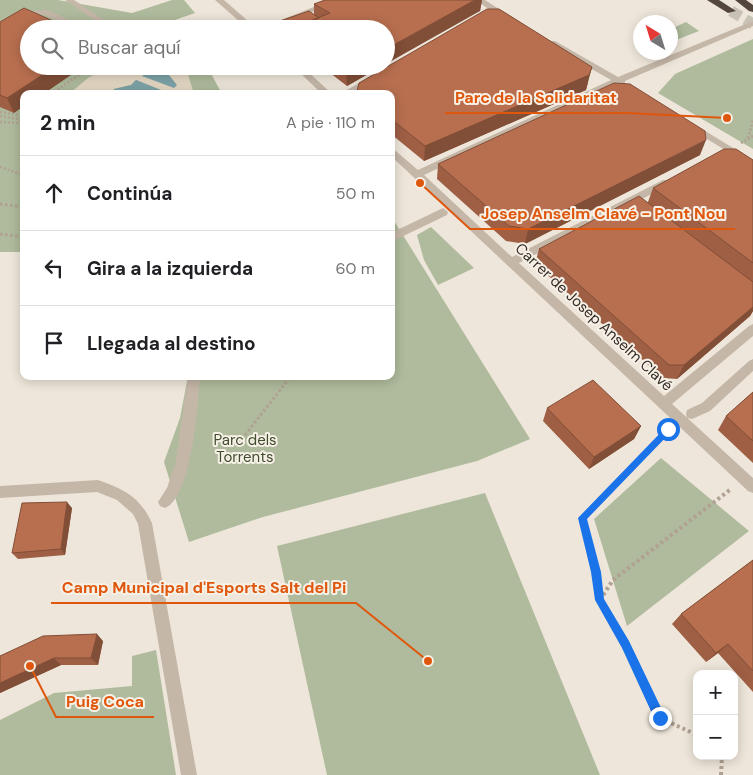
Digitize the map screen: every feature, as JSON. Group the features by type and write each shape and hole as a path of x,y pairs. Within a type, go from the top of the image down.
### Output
{"highway":[{"path":"712,0 731,11"},
{"path":"740,0 752,9"}],"street":[{"path":"69,0 100,20"},
{"path":"220,0 243,20"},
{"path":"286,20 338,0"},
{"path":"479,0 492,12 518,24"},
{"path":"32,13 51,15 63,20"},
{"path":"22,19 31,18 36,20"},
{"path":"418,174 617,80 753,23"},
{"path":"544,38 634,90"},
{"path":"307,75 324,90"},
{"path":"351,90 379,75"},
{"path":"683,120 753,164"},
{"path":"720,155 731,150"},
{"name":"Carrer de Josep Anselm Clavé","path":"395,154 753,487"},
{"path":"511,262 634,204 679,176"},
{"path":"395,235 443,212"},
{"path":"664,403 753,329"},
{"path":"692,414 706,407 753,364"},
{"path":"164,502 173,493 184,449 193,380"},
{"path":"0,492 98,486 122,496 138,510 145,524 189,775"}],"path":[{"path":"57,90 79,75"},
{"path":"0,112 20,115"},
{"path":"0,116 20,119"},
{"path":"748,138 753,120"},
{"path":"0,122 20,123"},
{"path":"0,168 20,174"},
{"path":"0,204 20,206"},
{"path":"0,234 20,236"},
{"path":"242,439 289,380"},
{"path":"668,429 582,518 596,572 600,600 626,644 660,718 693,733"},
{"path":"600,600 613,580 731,489"},
{"path":"721,775 722,760"}],"green space":[{"path":"0,0 58,0 132,13 172,0 184,0 195,13 175,20 20,20 20,75 212,75 220,90 20,90 20,252 0,252"},
{"path":"686,22 699,31 678,39 678,26"},
{"path":"753,39 753,149 658,93 675,74"},
{"name":"Parc dels Torrents","path":"395,222 530,439 477,461 263,517 189,542 164,462 180,418 187,380 395,380"},
{"path":"431,227 474,268 438,285 424,260 417,235"},
{"path":"661,458 749,531 627,626 594,519"},
{"path":"485,493 600,775 327,775 277,546"},
{"path":"156,650 176,775 0,775 0,720 54,693 132,686 132,656"}],"shaded area":[{"path":"94,75 188,75 193,90 161,90 136,80 131,85 114,90 74,90"}],"water":[{"path":"169,75 177,85 174,88 142,76"},
{"path":"136,80 161,90 114,90 131,85"}],"building":[{"path":"325,0 475,0 395,44 395,20 312,20 330,13 314,4"},
{"path":"24,8 51,20 20,20 20,75 42,75 7,98 0,95 0,22"},
{"path":"487,9 499,9 592,67 589,75 425,146 395,122 395,90 357,90 359,83 373,75 395,75 395,62"},
{"path":"309,11 319,18 314,20 283,20"},
{"path":"614,83 630,84 705,131 706,140 528,229 509,226 438,164"},
{"path":"724,149 736,149 753,160 753,263 653,188"},
{"path":"639,196 753,282 753,307 684,365 669,365 539,249"},
{"path":"593,380 641,426 594,457 547,408"},
{"path":"753,392 753,441 726,416"},
{"path":"67,502 61,549 12,553 22,503"},
{"path":"753,560 753,671 728,644 716,653 681,614"},
{"path":"97,634 91,658 54,658 0,683 0,656 43,636"}],"tunnel":[{"path":"731,11 753,24"}],"place":[{"name":"Parc de la Solidaritat","path":"727,118"},
{"name":"Josep Anselm Clavé - Pont Nou","path":"420,183"},
{"name":"Camp Municipal d'Esports Salt del Pi","path":"428,661"},
{"name":"Puig Coca","path":"30,666"}],"route":[{"path":"660,718 626,644 600,600 596,572 582,518 668,429"}]}
